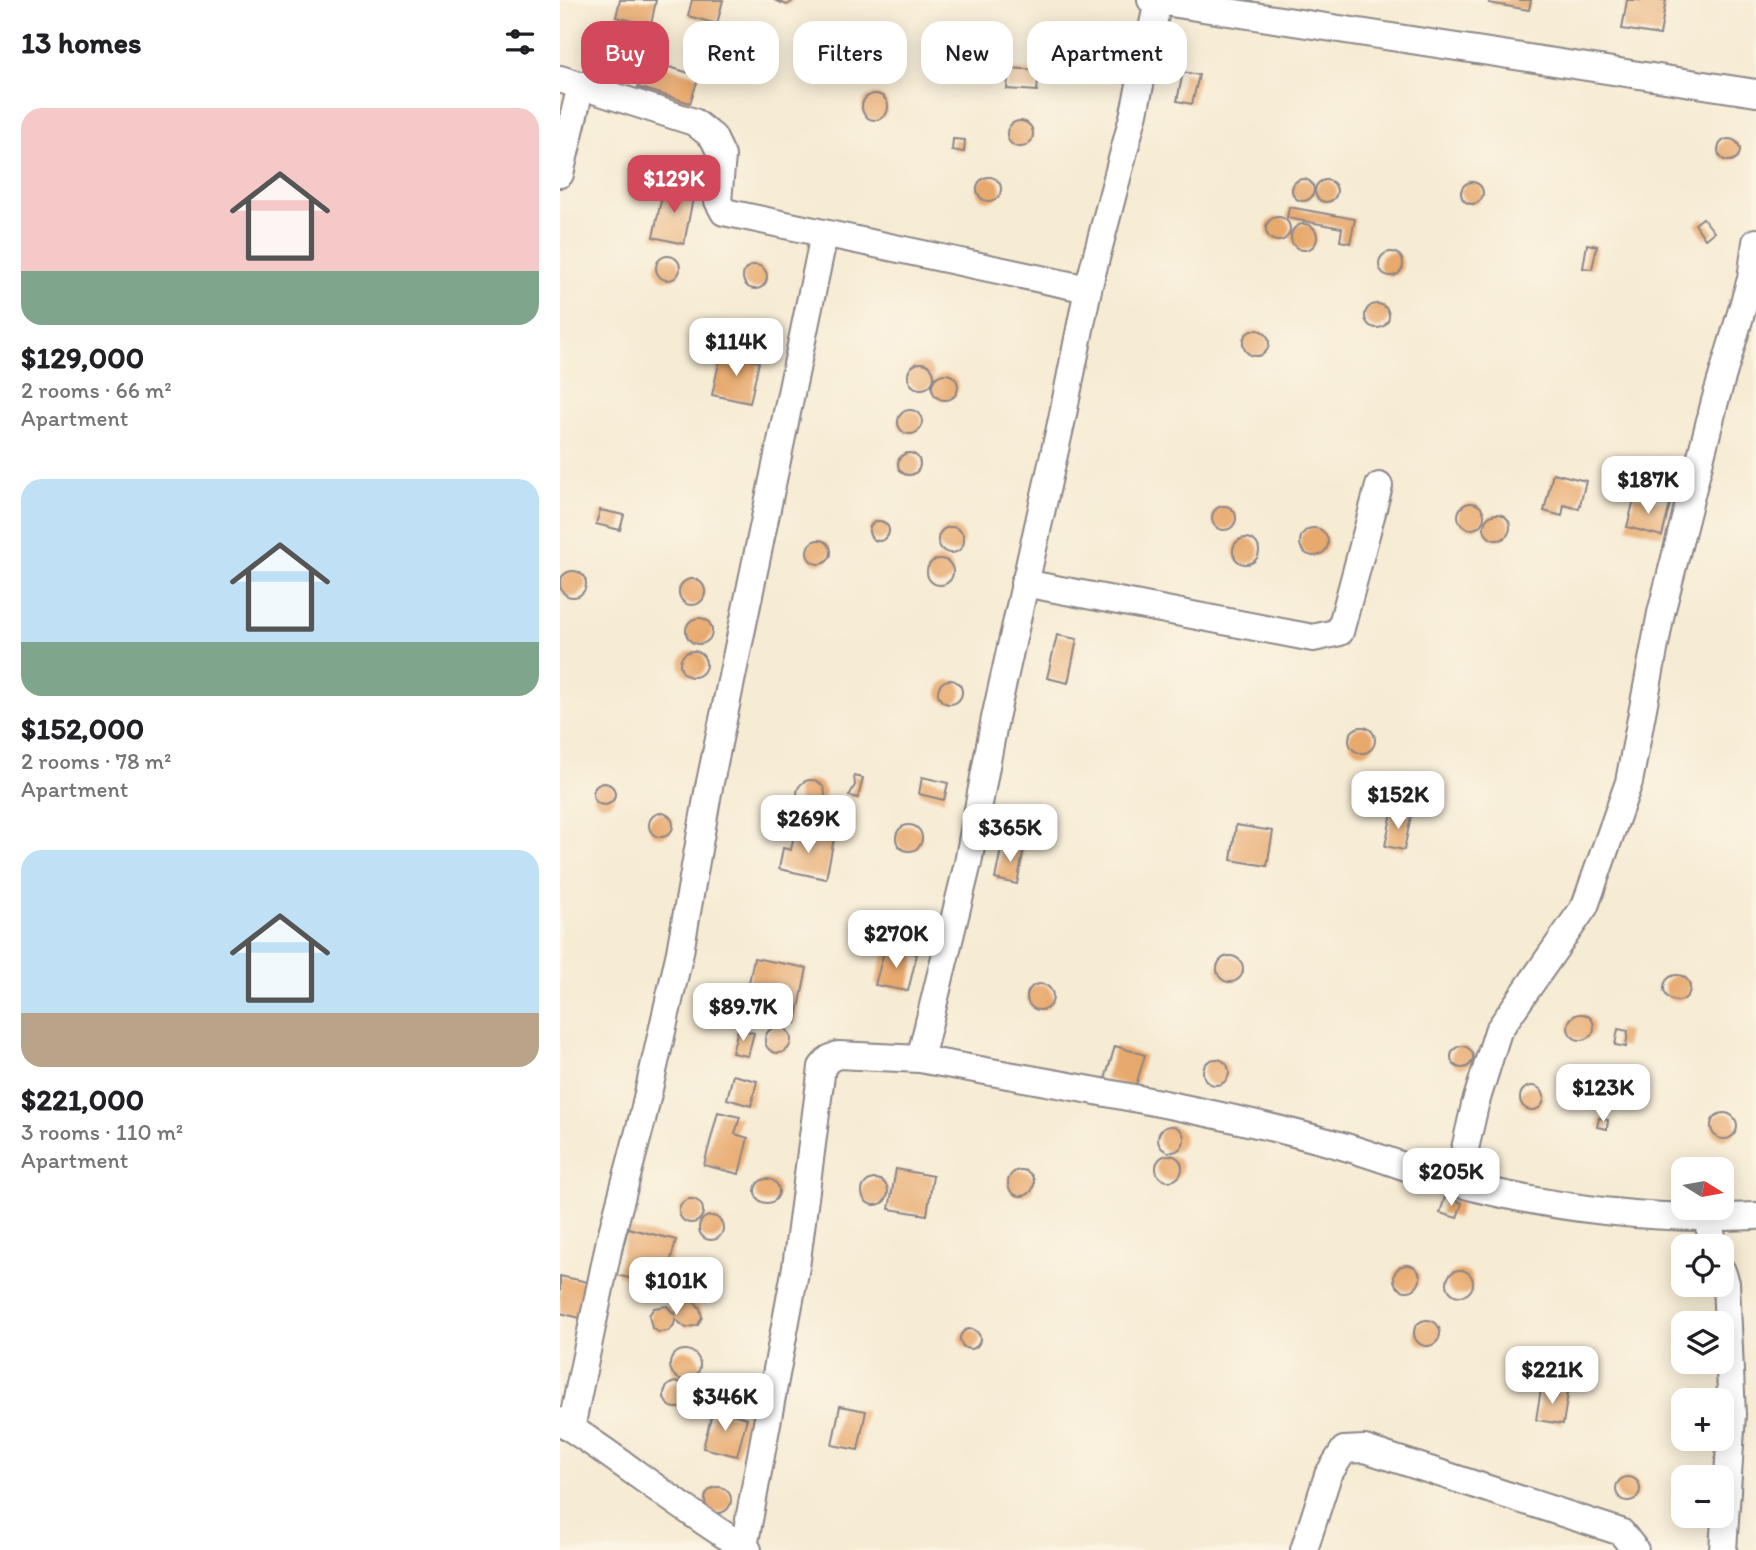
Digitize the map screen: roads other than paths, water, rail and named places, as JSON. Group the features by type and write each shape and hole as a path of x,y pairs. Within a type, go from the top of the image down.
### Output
{"street":[{"path":"1150,0 1756,93"},
{"path":"920,1059 968,863 1024,583 1062,419 1088,289 1134,113 1158,1"},
{"path":"560,174 570,82 694,122 713,137 722,156 718,201 723,212 1088,289"},
{"path":"824,235 709,787 680,952 642,1120 566,1424 616,1457 642,1480 720,1535 746,1549 796,1267 822,1067 829,1059 838,1055 920,1059 1184,1108 1336,1144 1457,1184 1582,1209 1671,1215"},
{"path":"1457,1184 1475,1105 1499,1031 1585,906 1629,782 1661,613 1715,401 1751,279 1756,243"},
{"path":"1024,583 1312,638 1340,632 1379,486"},
{"path":"1734,1217 1756,1216"},
{"path":"1723,1550 1732,1415 1727,1297"},
{"path":"1304,1550 1328,1475 1344,1450 1365,1449 1621,1532 1635,1550"}]}
